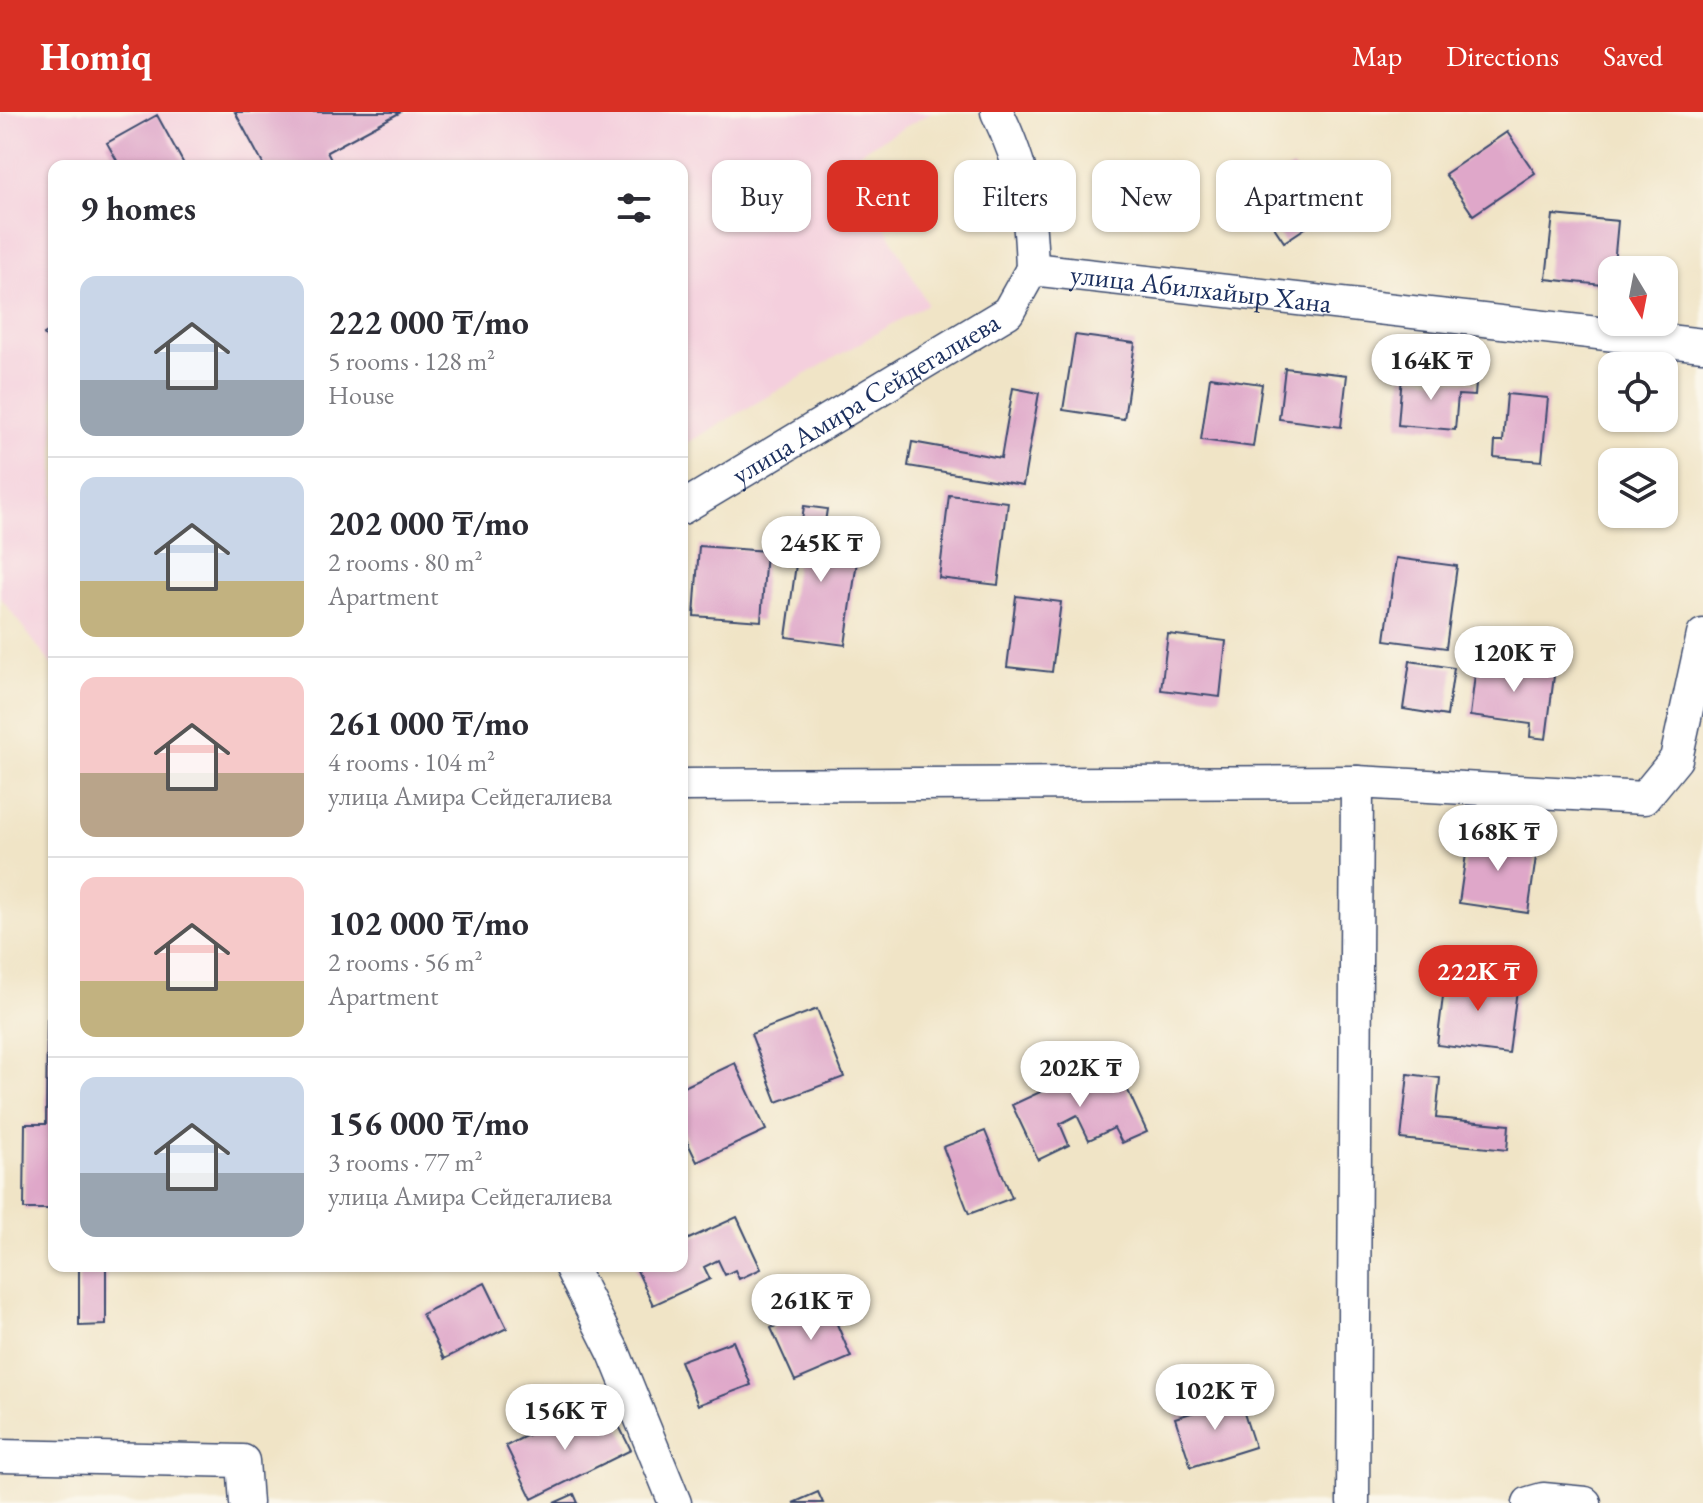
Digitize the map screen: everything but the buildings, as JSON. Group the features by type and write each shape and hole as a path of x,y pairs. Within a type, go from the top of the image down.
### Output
{"street":[{"path":"997,112 1014,147 1030,202 1032,269"},
{"name":"улица Абилхайыр Хана","path":"1032,269 1703,345"},
{"name":"улица Амира Сейдегалиева","path":"688,504 1008,312 1032,269"},
{"path":"688,785 1357,782 1644,798 1676,759 1703,635"},
{"path":"1353,1503 1357,782"},
{"path":"573,1272 614,1353 675,1503"},
{"path":"0,1456 243,1461 246,1503"},
{"path":"1529,1503 1543,1499 1585,1503"}],"shaded area":[{"path":"0,112 932,112 850,160 827,160 827,232 889,232 927,304 688,443 688,160 48,160 48,660 0,597"}]}
